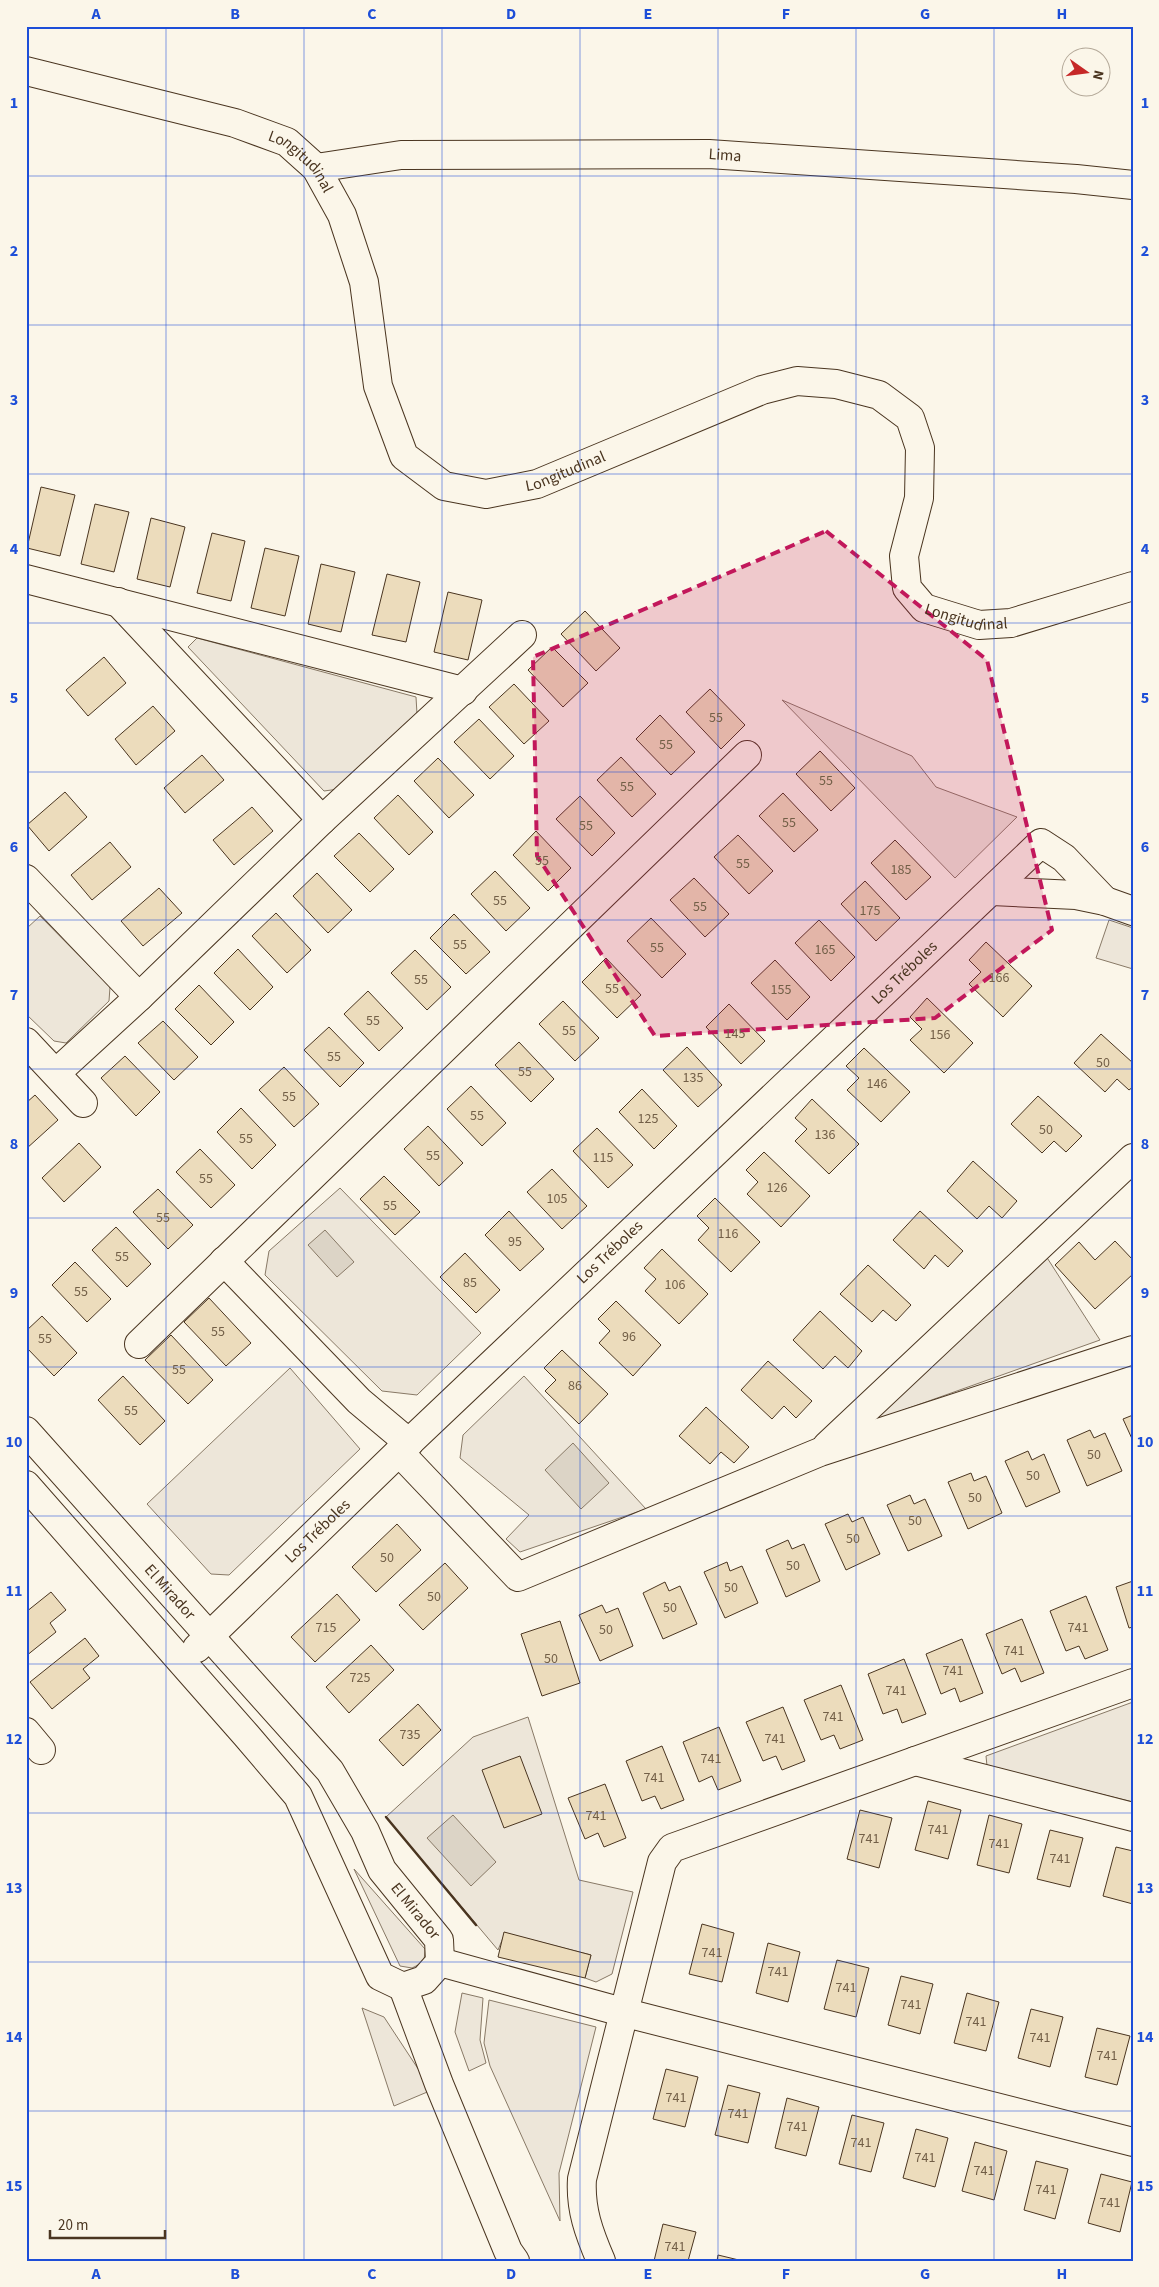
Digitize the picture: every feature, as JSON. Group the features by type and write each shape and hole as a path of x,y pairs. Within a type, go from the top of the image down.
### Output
{"street":[{"name":"Longitudinal","path":"26,71 235,123 287,142 316,168 342,215 364,282 378,386 404,456 444,486 486,494 537,484 762,390 797,382 836,384 879,395 910,418 920,448 919,498 904,556 907,588 924,608 979,625 1011,623 1133,586"},
{"name":"Lima","path":"316,168 401,156 709,154 1076,179 1133,185"},
{"path":"26,579 463,690"},
{"path":"118,602 322,820"},
{"path":"56,1073 140,997 322,820 522,635"},
{"path":"139,1344 747,755"},
{"name":"Los Tréboles","path":"182,1663 404,1448 1041,843 1064,858 1105,901"},
{"path":"26,879 140,997"},
{"path":"992,891 1076,895 1105,901 1133,912"},
{"path":"26,1042 83,1103"},
{"path":"820,1452 1133,1158"},
{"path":"224,1261 404,1448 518,1578 820,1452 1133,1350"},
{"name":"El Mirador","path":"26,1431 330,1771 365,1831 382,1870 439,1940 440,1962 424,1980 403,1987"},
{"path":"26,1485 298,1796 380,1976 403,1987 439,2084 510,2257"},
{"path":"601,2261 583,2212 582,2179 626,2013 662,1862 672,1848 1133,1683"},
{"path":"915,1761 1133,1817"},
{"path":"440,1962 626,2013 1133,2142"}],"highlighted area":[{"path":"826,531 987,660 1052,930 935,1018 655,1036 537,856 533,657"}],"shaded area":[{"path":"197,638 416,697 417,714 339,789 324,791 188,647"},
{"path":"782,700 912,756 936,787 1017,817 955,878"},
{"path":"40,916 110,987 109,1001 66,1043 54,1041 26,1014 26,929"},
{"path":"1109,920 1133,928 1133,969 1096,958"},
{"path":"340,1188 481,1333 417,1395 382,1391 265,1275 269,1251"},
{"path":"325,1230 354,1262 337,1277 308,1245"},
{"path":"1044,1253 1100,1340 867,1423"},
{"path":"290,1368 360,1449 229,1575 211,1574 147,1504"},
{"path":"524,1376 646,1509 520,1552 506,1539 529,1515 460,1458 463,1435"},
{"path":"573,1443 609,1483 581,1509 545,1470"},
{"path":"1133,1702 1133,1802 987,1766 986,1756"},
{"path":"528,1717 579,1880 633,1892 612,1974 596,1982 585,1978 591,1955 505,1933 498,1950 386,1817 473,1737"},
{"path":"453,1815 496,1862 471,1886 427,1838"},
{"path":"354,1869 425,1949 424,1962 412,1968 400,1966"},
{"path":"462,1993 483,1998 480,2040 486,2063 469,2071 455,2032"},
{"path":"489,2000 596,2027 559,2173 560,2221 490,2066 484,2043"},
{"path":"362,2008 384,2017 432,2090 394,2106"}],"building":[{"path":"41,487 75,495 60,556 27,548"},
{"path":"95,504 129,512 114,572 81,564"},
{"path":"151,518 185,527 170,587 137,579"},
{"path":"212,533 245,541 231,601 197,593"},
{"path":"265,548 299,556 285,616 251,608"},
{"path":"321,564 355,572 341,632 308,624"},
{"path":"387,574 420,582 406,642 372,635"},
{"path":"448,592 482,600 468,660 434,652"},
{"path":"585,611 620,648 596,671 561,634"},
{"path":"552,647 588,683 563,707 528,670"},
{"path":"104,657 126,683 88,716 66,690"},
{"path":"514,684 549,721 524,744 489,707"},
{"path":"710,689 745,725 721,749 686,712"},
{"path":"153,706 175,731 136,765 115,739"},
{"path":"660,715 695,752 671,775 636,739"},
{"path":"479,719 514,756 490,779 454,742"},
{"path":"820,751 855,788 831,811 796,774"},
{"path":"202,755 224,780 185,813 164,788"},
{"path":"621,757 656,794 632,817 597,780"},
{"path":"438,758 474,795 449,818 414,781"},
{"path":"65,792 87,817 49,851 27,825"},
{"path":"783,793 818,830 794,852 759,816"},
{"path":"398,795 433,832 409,855 374,818"},
{"path":"580,796 615,833 592,856 556,819"},
{"path":"252,807 273,831 234,865 213,840"},
{"path":"536,831 571,868 548,891 513,855"},
{"path":"359,833 394,869 370,892 334,856"},
{"path":"738,835 773,871 749,894 714,857"},
{"path":"895,840 931,877 906,900 871,863"},
{"path":"110,842 131,867 92,900 71,875"},
{"path":"495,871 530,908 506,931 471,894"},
{"path":"317,873 352,910 328,933 293,896"},
{"path":"694,878 729,914 705,937 670,900"},
{"path":"865,881 900,918 876,941 841,904"},
{"path":"159,888 182,913 143,946 121,921"},
{"path":"276,913 311,950 287,973 252,936"},
{"path":"454,914 490,952 466,974 430,938"},
{"path":"651,918 686,954 662,978 627,941"},
{"path":"819,920 855,957 831,981 795,943"},
{"path":"986,942 1032,986 1003,1017 969,984 981,972 969,960"},
{"path":"238,949 273,987 250,1010 214,973"},
{"path":"415,950 451,987 427,1010 391,973"},
{"path":"606,958 641,995 617,1018 582,982"},
{"path":"775,960 810,997 787,1020 751,983"},
{"path":"199,985 234,1022 211,1045 175,1009"},
{"path":"368,991 403,1028 379,1051 344,1014"},
{"path":"927,998 973,1043 944,1073 910,1040 922,1029 910,1017"},
{"path":"563,1001 599,1038 575,1061 539,1024"},
{"path":"729,1004 765,1041 741,1064 706,1027"},
{"path":"163,1021 198,1057 174,1080 138,1043"},
{"path":"329,1027 364,1063 340,1087 304,1050"},
{"path":"1101,1034 1133,1063 1133,1087 1129,1090 1117,1079 1105,1092 1074,1063"},
{"path":"519,1042 554,1079 531,1102 495,1065"},
{"path":"687,1047 722,1085 698,1107 663,1070"},
{"path":"864,1048 910,1092 881,1122 847,1090 859,1078 846,1066"},
{"path":"125,1056 160,1092 136,1116 101,1078"},
{"path":"284,1067 319,1104 294,1127 259,1090"},
{"path":"471,1086 506,1123 482,1146 447,1109"},
{"path":"642,1089 677,1126 654,1149 619,1112"},
{"path":"35,1095 58,1120 26,1149 26,1103"},
{"path":"1038,1096 1082,1136 1066,1152 1054,1141 1042,1153 1011,1124"},
{"path":"812,1099 859,1144 829,1174 795,1141 807,1129 795,1118"},
{"path":"241,1108 276,1145 252,1169 217,1132"},
{"path":"428,1126 463,1163 439,1186 404,1149"},
{"path":"597,1128 633,1165 608,1188 573,1151"},
{"path":"79,1143 101,1167 64,1202 42,1178"},
{"path":"200,1149 235,1185 211,1208 176,1172"},
{"path":"764,1152 810,1196 781,1227 747,1194 758,1182 746,1170"},
{"path":"973,1161 1017,1201 1002,1218 989,1206 977,1219 947,1191"},
{"path":"552,1169 587,1206 562,1229 527,1192"},
{"path":"384,1176 420,1212 395,1235 360,1199"},
{"path":"158,1189 193,1225 168,1249 133,1212"},
{"path":"715,1198 760,1242 731,1272 698,1240 709,1228 697,1216"},
{"path":"509,1211 544,1249 520,1271 485,1235"},
{"path":"920,1211 963,1251 948,1267 935,1255 924,1269 893,1240"},
{"path":"116,1227 151,1264 127,1287 92,1250"},
{"path":"1115,1241 1133,1260 1133,1274 1095,1309 1055,1265 1079,1242 1095,1260"},
{"path":"662,1249 708,1294 679,1324 645,1291 656,1279 644,1268"},
{"path":"465,1253 500,1290 476,1313 440,1277"},
{"path":"75,1262 111,1299 87,1322 52,1285"},
{"path":"868,1265 911,1305 896,1321 883,1310 872,1322 840,1294"},
{"path":"209,1298 251,1343 226,1366 184,1322"},
{"path":"616,1301 661,1345 633,1376 599,1343 610,1331 598,1319"},
{"path":"820,1311 862,1351 848,1368 835,1356 823,1369 793,1340"},
{"path":"42,1316 77,1353 54,1376 26,1347 26,1331"},
{"path":"171,1335 213,1380 188,1404 145,1360"},
{"path":"562,1350 608,1394 579,1424 545,1391 556,1380 544,1368"},
{"path":"768,1361 812,1401 796,1418 784,1406 772,1419 741,1390"},
{"path":"123,1376 165,1421 140,1445 98,1400"},
{"path":"706,1407 749,1447 734,1463 721,1452 710,1464 679,1436"},
{"path":"1133,1415 1133,1441 1123,1419"},
{"path":"1090,1430 1094,1438 1105,1433 1122,1471 1087,1486 1067,1440"},
{"path":"1028,1451 1032,1460 1044,1454 1060,1492 1026,1507 1005,1461"},
{"path":"971,1473 974,1481 986,1476 1002,1513 968,1529 948,1482"},
{"path":"910,1495 914,1504 925,1499 942,1536 908,1551 887,1505"},
{"path":"848,1514 852,1522 863,1517 880,1554 846,1570 825,1524"},
{"path":"397,1524 421,1550 376,1592 352,1567"},
{"path":"788,1540 792,1549 804,1544 820,1581 786,1597 766,1550"},
{"path":"727,1562 730,1571 742,1566 758,1603 725,1618 704,1572"},
{"path":"445,1563 468,1588 423,1630 399,1605"},
{"path":"1133,1581 1133,1627 1129,1628 1116,1587"},
{"path":"665,1582 669,1591 680,1586 697,1624 663,1639 643,1593"},
{"path":"51,1592 66,1610 50,1623 56,1632 26,1656 26,1612"},
{"path":"337,1594 360,1620 315,1662 291,1637"},
{"path":"1086,1596 1108,1650 1085,1659 1079,1646 1066,1651 1050,1611"},
{"path":"602,1605 606,1613 618,1608 633,1646 600,1661 579,1615"},
{"path":"1022,1619 1044,1673 1021,1682 1015,1668 1002,1674 986,1634"},
{"path":"560,1621 580,1683 542,1696 521,1634"},
{"path":"85,1638 99,1656 83,1669 90,1678 52,1709 30,1682"},
{"path":"962,1639 983,1693 960,1702 955,1688 941,1694 926,1654"},
{"path":"371,1645 394,1670 349,1713 326,1687"},
{"path":"904,1659 926,1714 902,1723 897,1709 883,1714 868,1674"},
{"path":"841,1685 863,1740 840,1749 834,1735 821,1740 804,1700"},
{"path":"418,1704 441,1730 403,1766 379,1740"},
{"path":"783,1707 805,1761 782,1770 776,1756 763,1761 746,1722"},
{"path":"719,1727 741,1781 718,1790 712,1776 699,1782 683,1742"},
{"path":"662,1746 684,1800 661,1809 655,1796 642,1801 626,1761"},
{"path":"520,1756 542,1814 504,1828 482,1770"},
{"path":"605,1784 626,1838 604,1847 598,1833 585,1839 568,1798"},
{"path":"928,1801 961,1810 948,1859 915,1850"},
{"path":"860,1810 892,1818 879,1868 847,1859"},
{"path":"989,1815 1022,1824 1009,1873 977,1865"},
{"path":"1050,1830 1083,1838 1070,1887 1037,1879"},
{"path":"1116,1847 1133,1851 1133,1904 1103,1896"},
{"path":"702,1924 734,1933 722,1982 689,1974"},
{"path":"504,1932 591,1955 585,1978 498,1957"},
{"path":"768,1943 800,1952 788,2002 756,1993"},
{"path":"837,1960 869,1968 856,2017 824,2009"},
{"path":"901,1976 933,1984 920,2034 888,2025"},
{"path":"967,1993 999,2002 986,2051 954,2043"},
{"path":"1031,2009 1063,2017 1050,2067 1018,2058"},
{"path":"1097,2028 1130,2036 1117,2085 1085,2077"},
{"path":"666,2069 698,2077 685,2127 653,2119"},
{"path":"728,2085 760,2093 748,2143 715,2135"},
{"path":"787,2098 819,2107 806,2156 775,2148"},
{"path":"852,2115 884,2123 871,2172 839,2164"},
{"path":"916,2129 948,2138 935,2187 903,2178"},
{"path":"975,2142 1007,2151 994,2200 962,2191"},
{"path":"1036,2161 1068,2169 1055,2219 1024,2210"},
{"path":"1101,2174 1132,2182 1120,2232 1088,2223"},
{"path":"663,2224 696,2232 688,2261 654,2261"},
{"path":"718,2255 743,2261 717,2261"}],"wall":[{"path":"386,1817 476,1925"}]}
